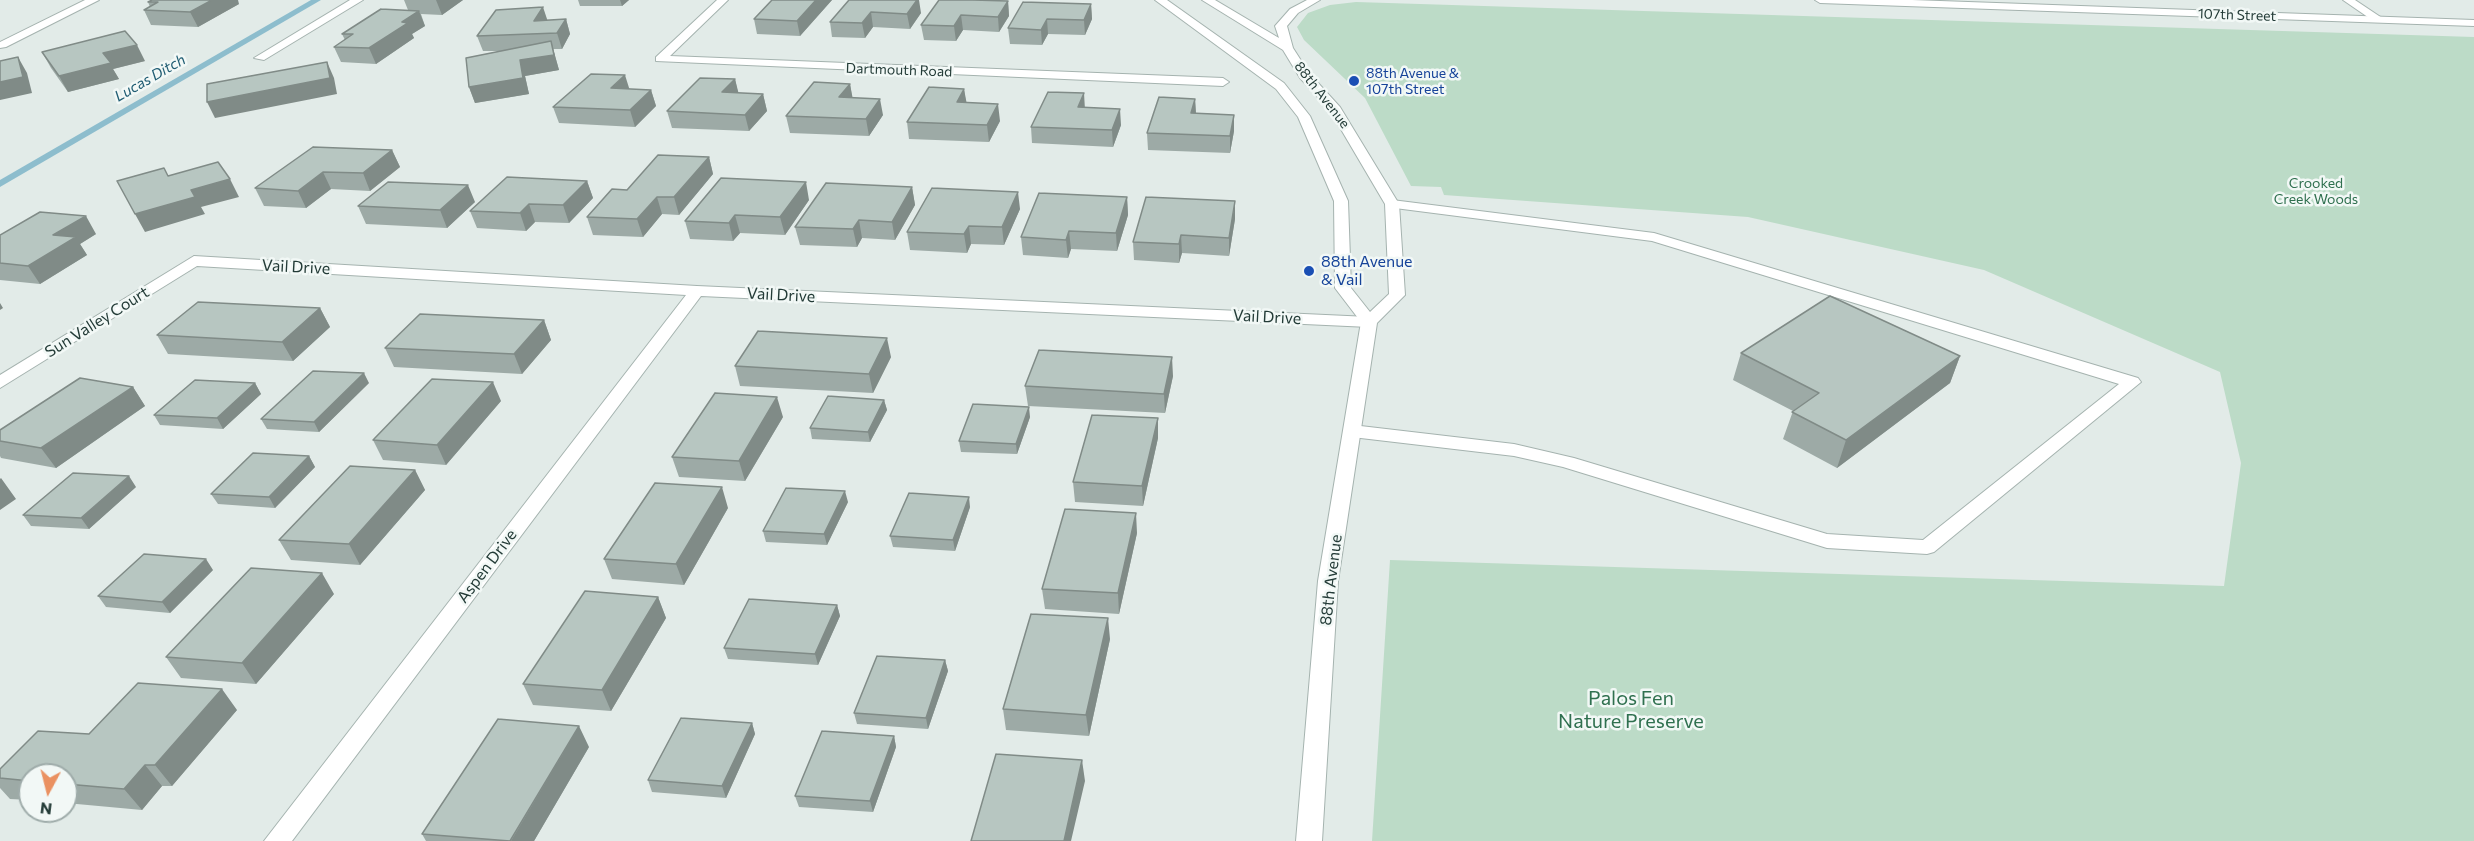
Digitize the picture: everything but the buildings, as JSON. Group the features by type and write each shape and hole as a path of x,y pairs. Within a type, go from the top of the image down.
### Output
{"street":[{"path":"2,45 94,0"},
{"path":"260,58 358,0"},
{"name":"Dartmouth Road","path":"723,0 660,59 1223,82"},
{"name":"88th Avenue","path":"1160,0 1280,86 1304,116 1341,201 1343,288 1369,322"},
{"name":"88th Avenue","path":"1208,0 1287,48 1304,75 1334,107 1392,204 1397,295 1369,322 1328,581 1309,841"},
{"path":"1287,48 1281,26 1294,11 1315,0"},
{"name":"107th Street","path":"1820,0 2474,23"},
{"path":"2348,0 2379,20"},
{"path":"1352,431 1514,450 1567,462 1827,541 1928,547 2132,381 1654,237 1392,204"},
{"name":"Vail Drive","path":"194,261 697,291 1369,322"},
{"name":"Sun Valley Court","path":"0,383 194,261"},
{"name":"Aspen Drive","path":"277,841 697,291"}],"green space":[{"path":"1356,2 2474,37 2474,841 1372,841 1390,560 2224,586 2241,463 2220,372 1984,270 1748,217 1444,195 1441,187 1411,186 1365,98 1304,40 1297,27 1308,13 1330,5"}],"waterway":[{"name":"Lucas Ditch","path":"0,184 317,0"}],"place":[{"name":"88th Avenue & 107th Street","path":"1354,81"},
{"name":"88th Avenue & Vail","path":"1309,271"}],"park label":[{"name":"Crooked Creek Woods","path":"2316,192"},
{"name":"Palos Fen Nature Preserve","path":"1631,710"}]}
